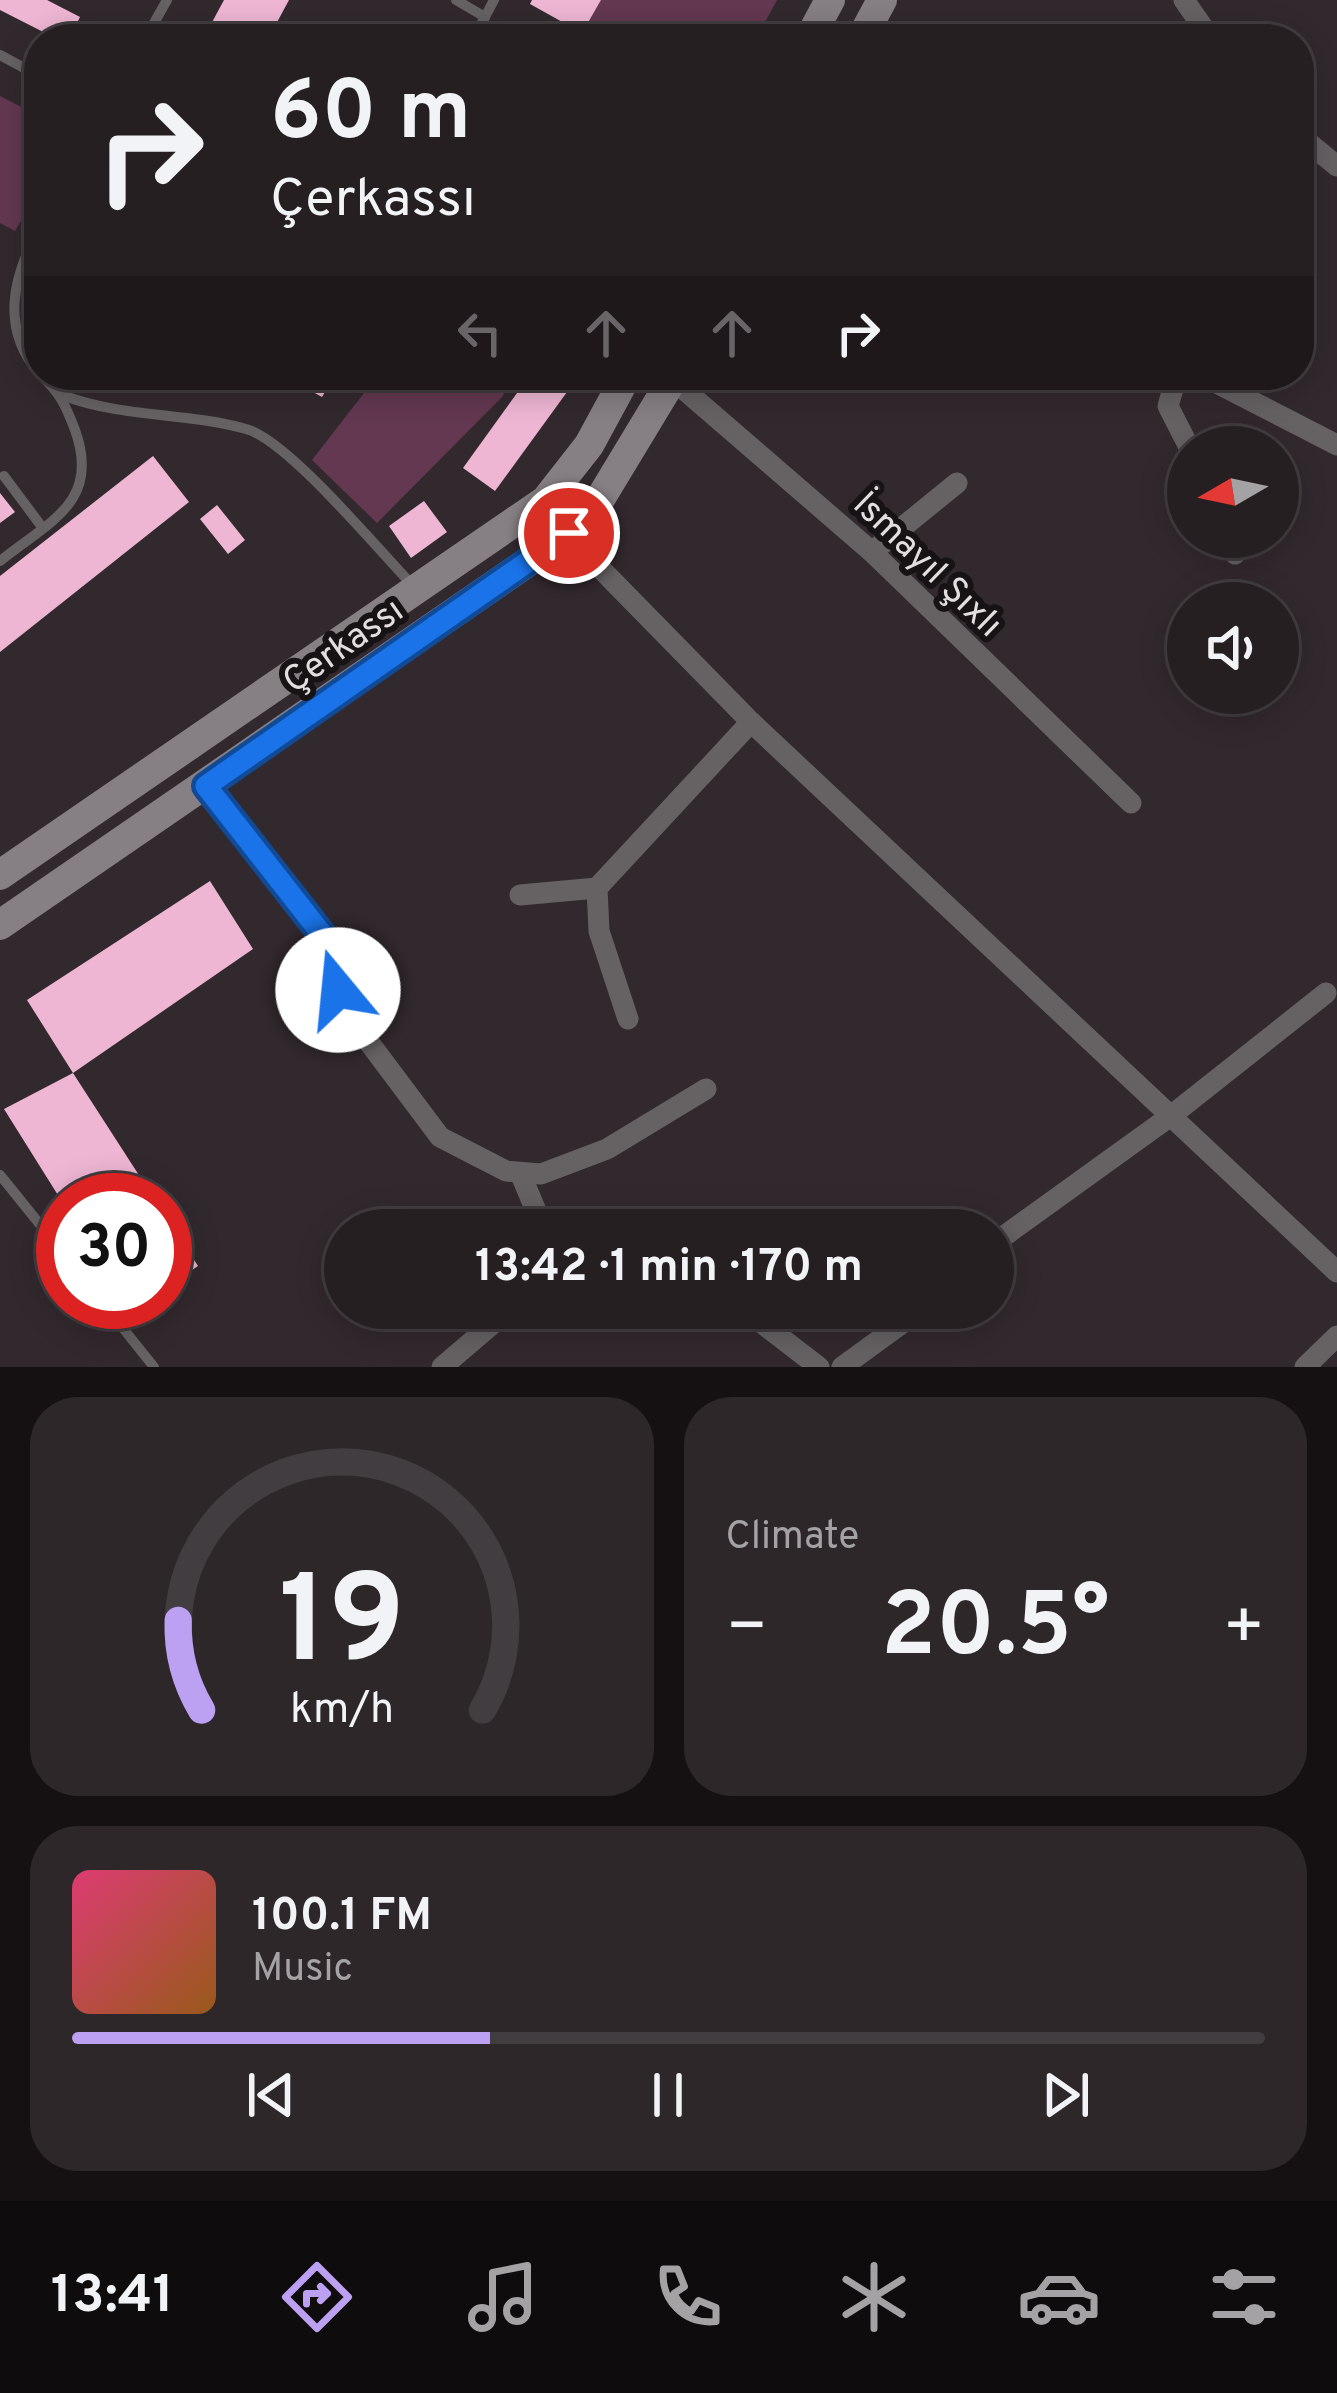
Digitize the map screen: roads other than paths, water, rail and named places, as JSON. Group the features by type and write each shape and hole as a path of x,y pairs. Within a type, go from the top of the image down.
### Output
{"street":[{"name":"Çerkassı","path":"0,875 546,500 589,445 619,390"},
{"name":"Çerkassı","path":"0,925 569,533 594,509 666,390"},
{"name":"İsmayıl Şıxlı","path":"689,390 872,552 1131,803"},
{"path":"1173,390 1168,406 1178,426"},
{"path":"1230,390 1337,445"},
{"path":"872,552 957,483"},
{"path":"546,500 569,533 752,722 1337,1272"},
{"path":"520,895 597,888 752,722"},
{"path":"206,786 321,933 350,1017 425,1123 440,1137 520,1175 570,1168 706,1089"},
{"path":"597,888 599,931 628,1019"},
{"path":"1014,1229 1172,1114 1326,993"},
{"path":"520,1175 535,1209"},
{"path":"442,1367 486,1329"},
{"path":"769,1329 819,1367"},
{"path":"842,1367 894,1329"},
{"path":"1305,1367 1337,1336"}],"lane":[{"path":"456,0 485,17"},
{"path":"481,24 494,0"},
{"path":"24,254 16,268 11,305 17,338 24,349"},
{"path":"57,390 95,408 249,429 279,448 418,591"},
{"path":"0,561 73,502 85,478 82,451 62,395"},
{"path":"4,476 42,527"},
{"path":"0,1175 36,1220"},
{"path":"124,1329 154,1367"}]}
